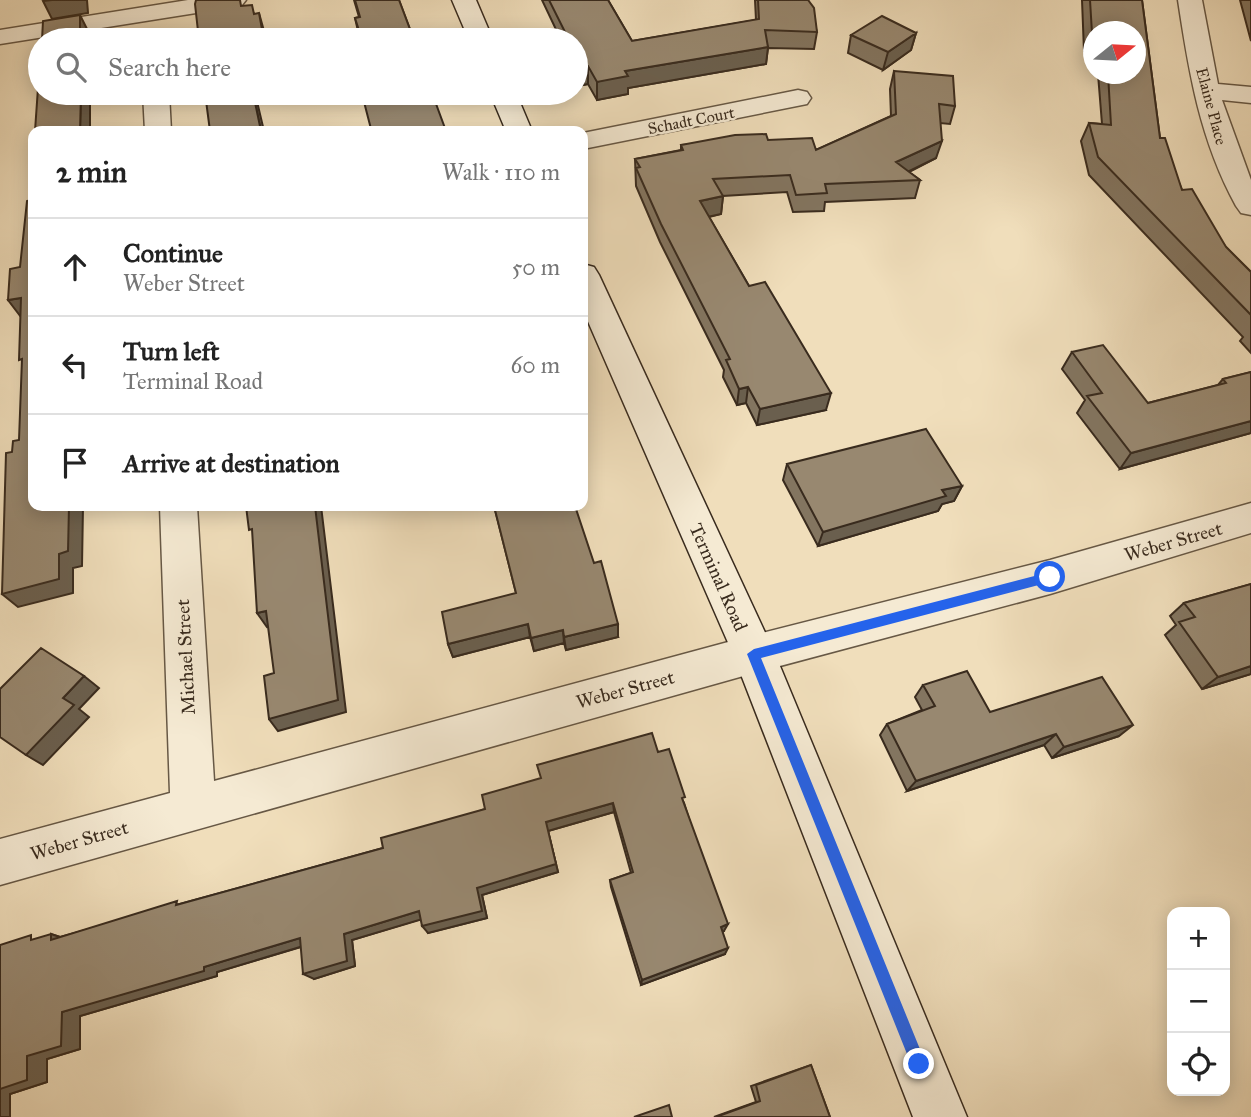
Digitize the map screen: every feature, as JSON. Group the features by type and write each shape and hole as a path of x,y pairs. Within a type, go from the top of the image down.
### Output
{"street":[{"path":"45,28 151,7 234,0"},
{"path":"464,0 476,28"},
{"name":"Elaine Place","path":"1189,0 1205,90 1237,184 1251,206"},
{"path":"151,7 152,28"},
{"path":"0,37 28,31"},
{"path":"1205,90 1251,95"},
{"name":"Schadt Court","path":"588,140 798,99"},
{"path":"157,105 158,126"},
{"path":"508,105 517,126"},
{"name":"Terminal Road","path":"588,286 754,654 940,1117"},
{"name":"Michael Street","path":"178,511 193,807"},
{"name":"Weber Street","path":"0,862 754,654 1050,577 1251,518"}],"building":[{"path":"196,0 240,0 241,6 252,5 254,14 259,13 262,28 198,28"},
{"path":"355,0 399,0 410,28 358,28 355,18 360,17"},
{"path":"549,0 608,0 632,41 759,19 758,0 808,0 814,8 817,32 765,30 768,47 625,71 628,76 597,82 588,66 588,28 563,28"},
{"path":"1090,0 1142,0 1145,21 1091,21"},
{"path":"80,15 80,28 43,28 43,21"},
{"path":"882,16 916,33 888,52 851,35"},
{"path":"1146,31 1160,138 1165,138 1182,190 1192,189 1226,247 1251,272 1251,315 1098,157 1089,123 1111,125 1109,84 1146,84"},
{"path":"894,71 953,76 955,106 939,104 942,141 896,162 920,180 825,184 827,193 796,195 790,175 713,179 723,196 700,201 749,286 765,282 831,393 760,409 748,387 739,389 726,360 730,359 661,224 636,168 640,167 635,159 683,150 681,145 735,135 766,134 768,140 812,138 816,150 896,114"},
{"path":"37,105 81,105 80,126 35,126"},
{"path":"207,105 256,105 260,126 209,126"},
{"path":"365,105 436,105 444,126 370,126"},
{"path":"27,201 28,511 69,511 68,551 59,554 59,579 2,594 6,453 12,452 13,441 19,440 22,359 19,360 21,298 8,300 10,269 20,267"},
{"path":"1103,345 1148,403 1226,383 1223,379 1251,372 1251,421 1131,453 1087,396 1102,393 1072,352"},
{"path":"926,429 962,486 942,490 946,496 823,532 787,464"},
{"path":"247,511 316,511 338,700 269,719 264,676 274,673 266,611 257,613 252,529 249,530"},
{"path":"495,511 577,511 594,563 601,561 618,624 564,637 563,630 531,638 528,624 448,644 442,612 516,593"},
{"path":"1251,584 1251,666 1218,677 1179,622 1195,617 1184,603"},
{"path":"41,648 84,676 63,698 74,705 26,755 0,737 0,689"},
{"path":"967,671 990,712 1102,677 1133,725 1064,747 1056,734 916,781 887,724 935,706 923,685"},
{"path":"652,733 658,752 669,749 685,797 682,798 728,924 721,927 728,948 642,980 610,880 633,872 613,803 546,822 556,864 477,888 482,911 422,926 419,911 344,934 347,961 303,974 300,938 204,967 204,971 62,1012 61,1046 27,1056 27,1080 0,1089 0,945 31,935 31,940 51,934 51,940 177,901 176,905 383,848 381,838 485,809 482,795 541,778 537,765"},
{"path":"811,1065 830,1117 716,1117 760,1101 756,1085"},
{"path":"669,1105 672,1117 634,1117"}],"route":[{"path":"919,1064 754,654 1050,577"}]}
